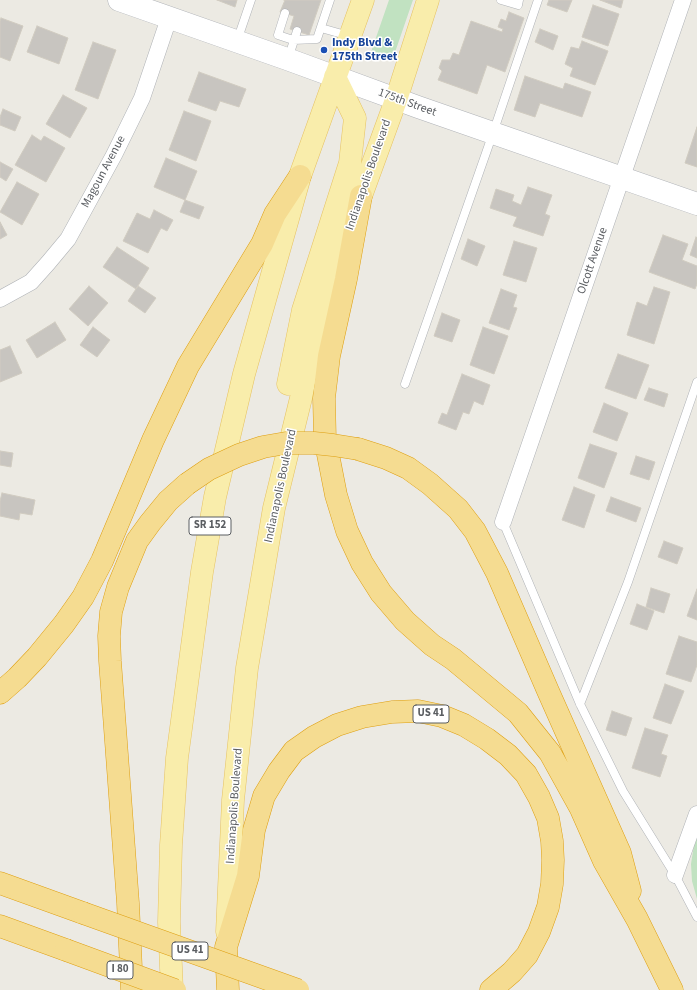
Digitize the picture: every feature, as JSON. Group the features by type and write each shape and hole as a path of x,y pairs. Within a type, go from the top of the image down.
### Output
{"highway":[{"path":"0,693 17,678 37,656 64,624 83,598 102,561 153,440 188,366 262,244 275,214 300,176"},
{"path":"361,196 346,279 329,356 324,398 324,439 336,495 347,531 362,563 381,593 405,621 432,645 453,659 518,713 550,753 581,810 604,861 637,919 672,990"},
{"path":"132,990 128,903 109,636 111,612 118,587 137,541 168,502 187,484 209,469 239,455 263,447 286,443 314,443 358,449 386,458 408,468 430,484 458,509 475,531 497,574 620,853 637,919"},
{"name":"US 41","path":"226,947 248,876 254,830 264,796 279,770 294,751 314,736 337,725 377,714 418,711 442,716 464,725 486,738 508,755 526,774 548,818 552,841 553,860 552,884 548,907 539,932 527,955 512,972 491,990"},
{"name":"US 41","path":"0,883 298,990"},
{"name":"I 80","path":"0,926 175,990"},
{"name":"Indianapolis Boulevard","path":"226,947 228,990"}],"main road":[{"name":"SR 152","path":"172,990 169,922 171,846 176,766 202,572 215,497 244,374 300,176 363,0"},
{"name":"Indianapolis Boulevard","path":"226,947 233,800 245,683 274,508 310,351 361,196 396,100 428,0"},
{"path":"274,508 287,388 303,310 350,163 355,118 335,77"}],"street":[{"name":"175th Street","path":"118,0 236,42 290,50 335,77 396,100 697,204"},
{"name":"Olcott Avenue","path":"503,522 683,0"},
{"name":"Magoun Avenue","path":"0,299 31,282 68,239 114,155 142,98 169,18"},
{"path":"676,875 697,814"}],"lane":[{"path":"236,42 251,0"},
{"path":"290,50 317,39 330,0"},
{"path":"501,0 518,6 520,0"},
{"path":"405,384 538,0"},
{"path":"285,13 278,35 290,50"},
{"path":"321,28 350,36"},
{"path":"290,50 297,31"},
{"path":"580,704 628,582 697,382"},
{"path":"503,522 580,704 623,791 676,875 697,917"}],"green space":[{"path":"389,0 413,0 392,61 371,52"},
{"path":"697,835 697,899 692,881 691,864"}],"building":[{"path":"217,0 237,0 235,7"},
{"path":"285,0 321,0 309,35 290,29 294,16 280,12"},
{"path":"549,0 572,0 567,12 547,5"},
{"path":"600,0 623,0 621,8"},
{"path":"593,5 619,14 608,46 582,37"},
{"path":"509,12 524,18 505,72 487,65 477,94 438,80 442,71 439,68 442,60 450,60 453,53 459,55 471,21 502,32 503,29 498,27 501,19 506,21"},
{"path":"1,18 23,26 10,61 0,57"},
{"path":"37,26 68,38 59,64 27,52"},
{"path":"540,29 558,36 553,50 535,42"},
{"path":"582,41 608,51 595,85 570,76 573,68 565,64 571,47 579,49"},
{"path":"93,42 116,50 98,99 75,90"},
{"path":"199,72 246,89 239,107 220,101 216,111 188,101"},
{"path":"525,76 563,89 565,83 591,92 582,117 540,103 535,117 514,110"},
{"path":"63,95 87,108 70,138 46,124"},
{"path":"3,109 21,117 15,131 0,125 0,117"},
{"path":"184,111 211,121 196,161 169,150"},
{"path":"697,127 697,167 685,163"},
{"path":"32,135 41,141 44,136 65,148 46,182 15,165"},
{"path":"166,158 197,171 185,200 154,187"},
{"path":"0,162 13,169 6,181 0,177"},
{"path":"17,182 39,194 22,225 0,212"},
{"path":"528,187 552,195 545,214 550,216 543,236 513,226 517,217 490,208 496,189 514,195 512,201 521,205"},
{"path":"185,200 204,207 199,219 180,212"},
{"path":"154,210 173,220 167,231 161,228 148,253 123,241 137,213 150,219"},
{"path":"0,222 7,235 0,239"},
{"path":"663,235 688,244 682,260 697,266 697,284 695,289 649,272"},
{"path":"696,237 697,238 697,258 690,255"},
{"path":"468,239 485,246 477,266 461,259"},
{"path":"514,241 537,248 526,282 503,275"},
{"path":"117,247 149,268 136,289 103,267"},
{"path":"89,286 108,303 88,326 69,309"},
{"path":"138,286 156,298 145,313 128,301"},
{"path":"654,287 670,292 654,344 627,335 637,302 647,306"},
{"path":"501,289 517,295 513,307 517,308 509,330 489,323"},
{"path":"442,313 460,320 452,342 434,336"},
{"path":"55,322 66,340 37,358 26,340"},
{"path":"93,327 110,340 97,357 80,345"},
{"path":"483,327 508,336 494,374 470,365"},
{"path":"10,346 22,373 0,382 0,350"},
{"path":"618,354 649,365 636,399 605,388"},
{"path":"462,374 490,385 483,405 474,401 469,414 463,412 456,430 438,423 442,413 447,415"},
{"path":"649,388 668,394 664,407 644,400"},
{"path":"604,403 628,413 617,441 593,432"},
{"path":"590,444 617,453 604,488 578,478"},
{"path":"0,451 13,453 11,467 0,465"},
{"path":"636,456 655,462 649,480 630,474"},
{"path":"574,487 595,495 584,528 562,520"},
{"path":"2,493 35,500 32,515 20,513 19,520 0,516 0,501"},
{"path":"611,497 641,508 636,522 606,511"},
{"path":"664,541 683,548 677,564 658,557"},
{"path":"651,588 670,594 664,613 646,607"},
{"path":"697,589 697,620 687,616"},
{"path":"637,604 654,611 647,630 630,624"},
{"path":"679,636 697,642 697,665 691,682 666,674"},
{"path":"665,684 684,691 671,724 653,718"},
{"path":"612,711 632,718 626,736 606,730"},
{"path":"645,728 668,735 661,754 667,756 660,777 632,768"}],"place":[{"name":"Indy Blvd & 175th Street","path":"324,50"}]}
